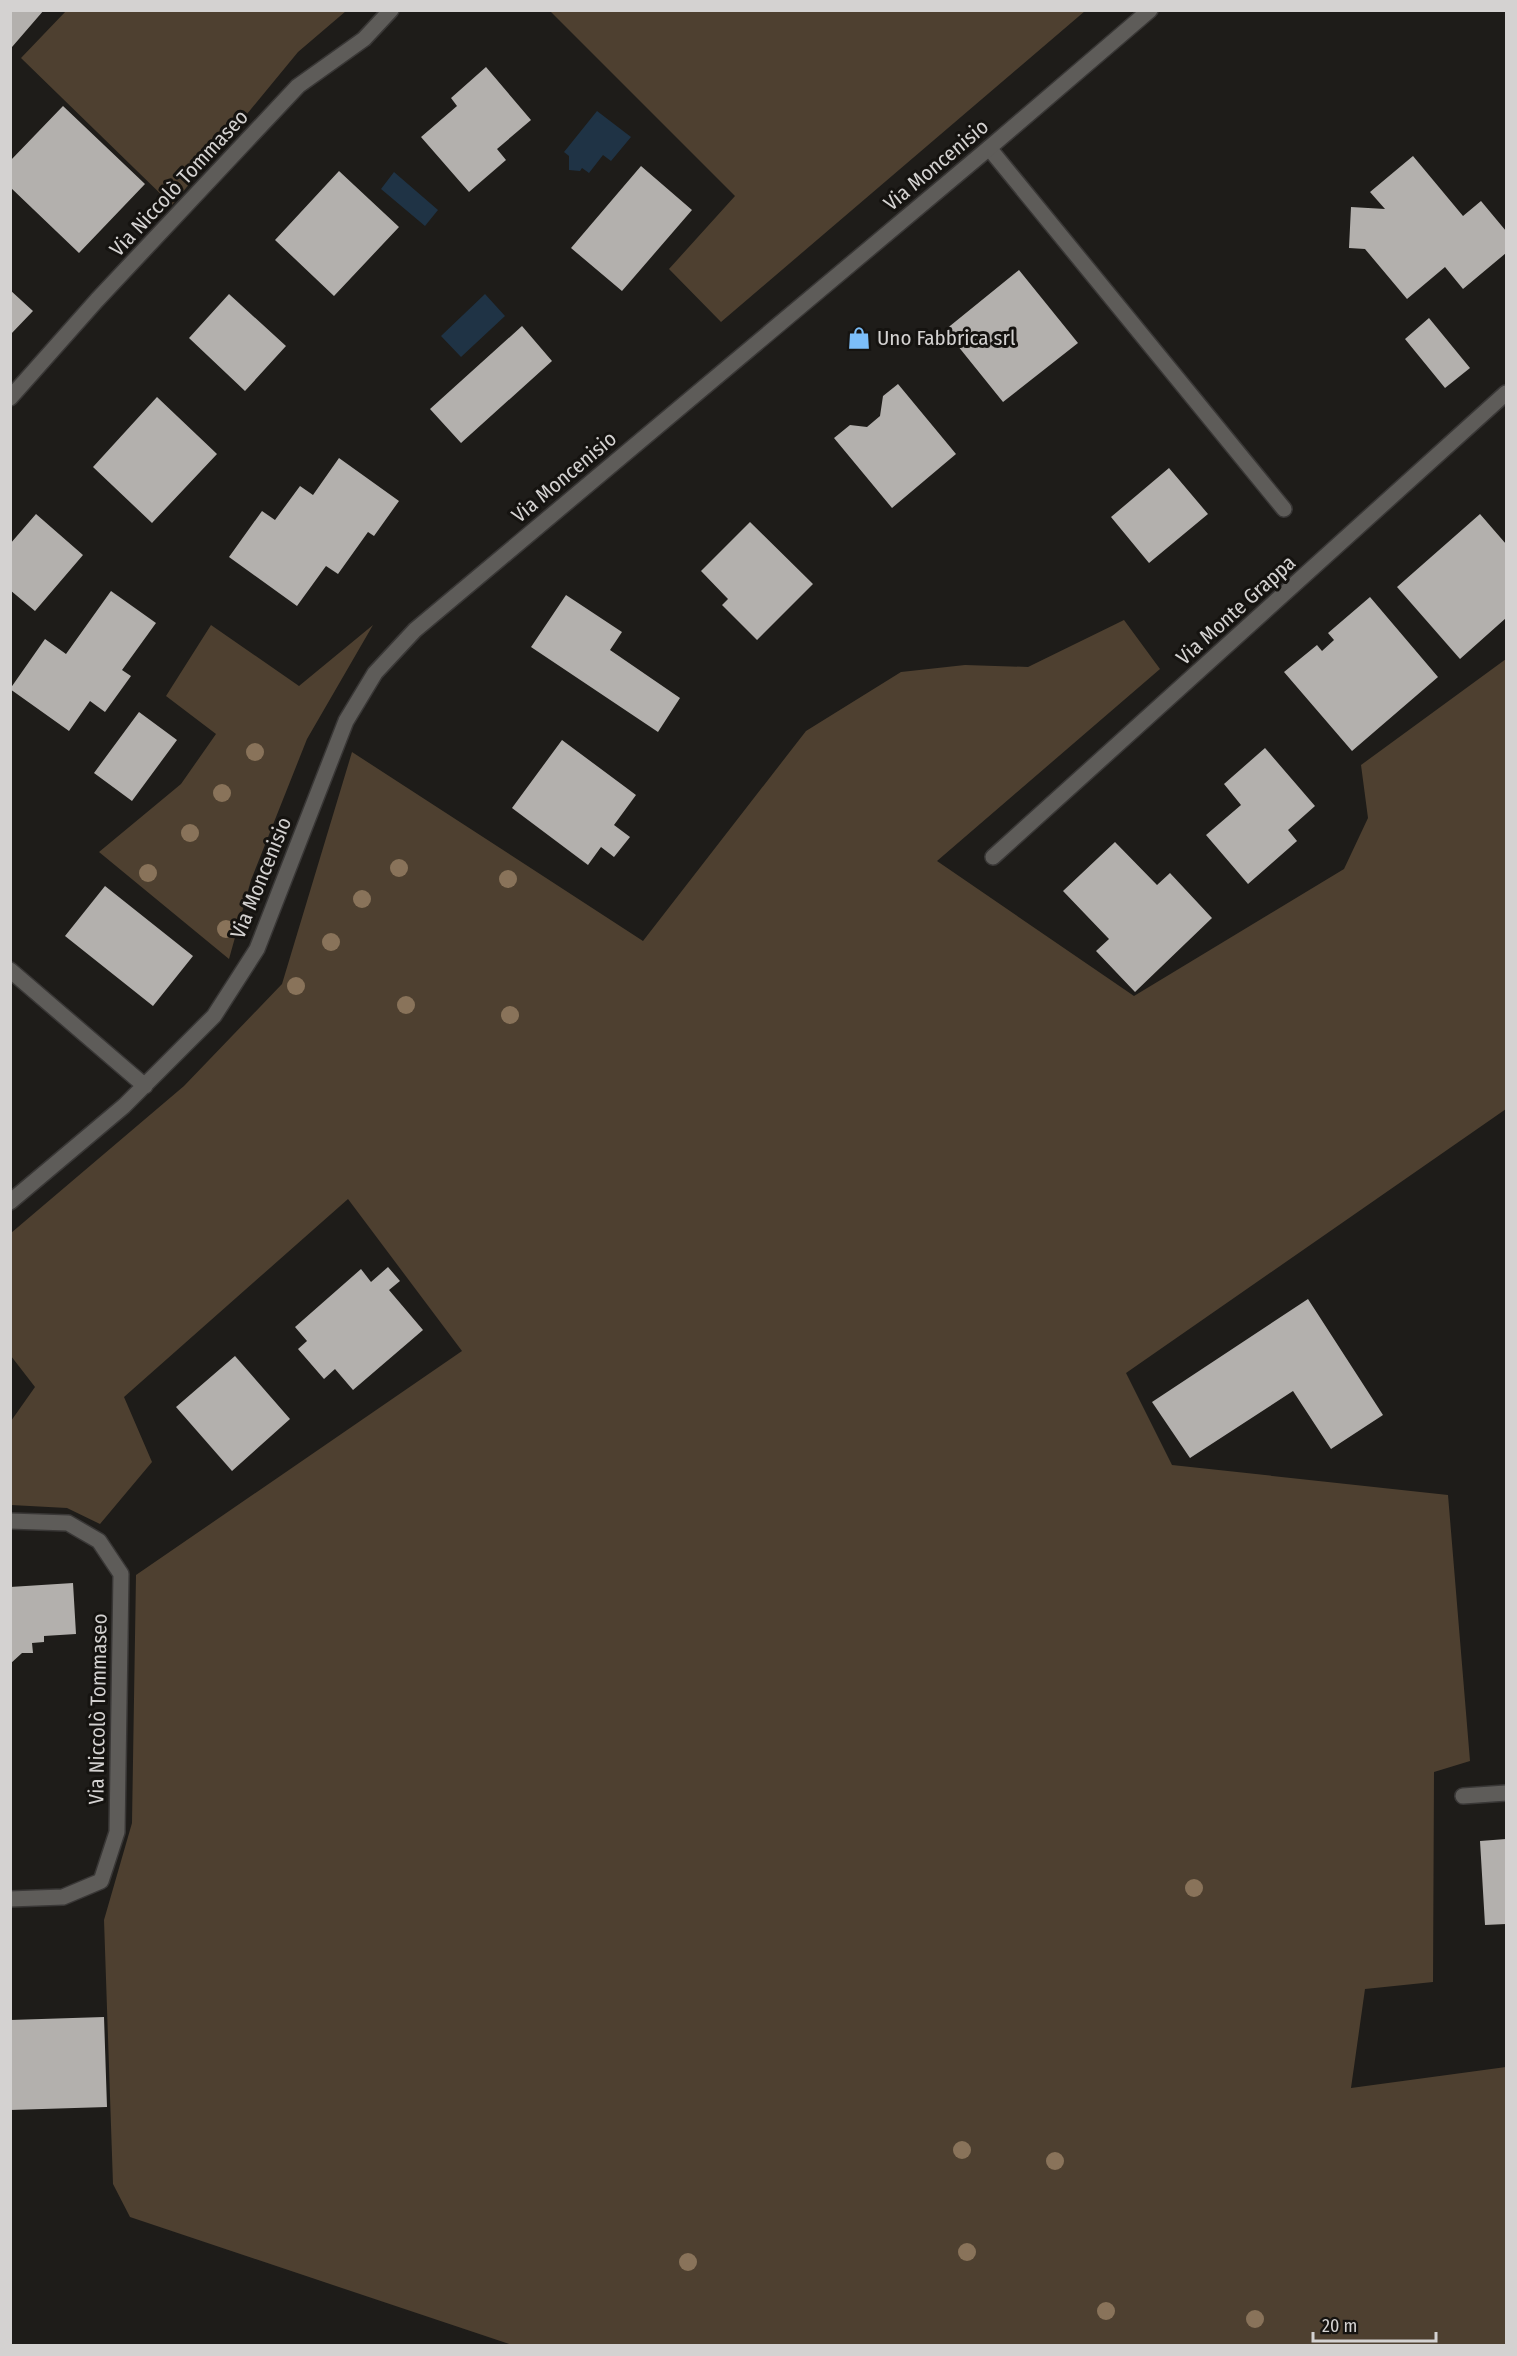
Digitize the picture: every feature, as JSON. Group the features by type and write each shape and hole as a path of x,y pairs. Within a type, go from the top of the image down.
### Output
{"street":[{"name":"Via Niccolò Tommaseo","path":"10,398 97,300 298,86 364,39 391,10"},
{"name":"Via Moncenisio","path":"145,1086 214,1016 257,949 346,721 375,673 415,630 1150,10"},
{"path":"989,148 1284,509"},
{"name":"Via Monte Grappa","path":"993,857 1506,393"},
{"path":"10,970 145,1086 10,1202"},
{"name":"Via Niccolò Tommaseo","path":"10,1521 68,1523 99,1541 121,1574 117,1832 101,1881 63,1897 10,1899"},
{"path":"1463,1796 1506,1793"}],"shaded area":[{"path":"66,11 346,11 298,52 172,205 21,58"},
{"path":"550,11 1085,11 721,322 669,269 735,196"},
{"path":"1124,620 1160,669 937,861 1134,996 1344,869 1368,818 1361,765 1506,659 1506,1109 1126,1373 1172,1465 1448,1495 1470,1761 1434,1772 1433,1982 1365,1989 1351,2088 1506,2067 1506,2345 512,2345 130,2217 113,2184 104,1920 132,1823 136,1575 462,1351 348,1199 124,1397 152,1462 100,1524 67,1508 11,1505 11,1421 35,1387 11,1356 11,1233 184,1086 282,984 352,752 643,941 806,731 901,672 965,665 1028,667"},
{"path":"211,625 299,686 373,625 307,739 251,880 229,959 99,852 181,784 216,734 166,696"}],"water":[{"path":"597,111 631,137 611,161 603,155 589,173 582,168 580,171 569,170 569,156 564,152"},
{"path":"394,172 438,210 425,226 381,189"},
{"path":"485,294 505,316 461,357 441,336"}],"building":[{"path":"10,10 44,10 12,47 10,46"},
{"path":"486,67 531,120 497,149 506,160 469,192 421,137 457,106 451,98"},
{"path":"63,106 145,184 79,253 10,187 10,161"},
{"path":"1413,156 1463,216 1481,201 1506,231 1506,253 1463,289 1445,267 1407,299 1365,249 1349,248 1351,207 1385,209 1370,192"},
{"path":"641,166 692,210 622,291 571,248"},
{"path":"339,171 399,227 334,296 275,240"},
{"path":"1019,270 1078,343 1003,402 945,330"},
{"path":"10,290 33,311 10,335"},
{"path":"229,294 286,346 245,391 189,338"},
{"path":"1429,318 1470,368 1445,388 1405,339"},
{"path":"522,326 552,361 461,443 430,409"},
{"path":"898,384 956,454 892,508 834,438 850,425 867,427 880,416 883,396"},
{"path":"157,397 217,454 152,523 93,467"},
{"path":"339,458 399,501 374,536 368,532 338,574 326,566 297,606 229,557 262,511 275,520 300,486 313,495"},
{"path":"1169,468 1208,514 1149,563 1111,517"},
{"path":"36,514 83,555 35,611 10,590 10,544"},
{"path":"1480,514 1506,544 1506,618 1460,659 1397,587"},
{"path":"750,522 813,584 757,640 722,605 728,599 701,571"},
{"path":"111,591 156,623 122,670 131,676 105,712 90,701 69,731 10,689 45,639 66,654"},
{"path":"566,595 622,632 610,650 680,698 658,732 531,647"},
{"path":"1370,597 1438,677 1352,751 1284,672 1317,645 1322,651 1334,640 1328,633"},
{"path":"139,712 177,740 132,801 94,773"},
{"path":"562,740 636,795 614,825 630,837 614,857 601,847 588,865 512,808"},
{"path":"1265,748 1315,806 1288,830 1297,841 1248,884 1206,835 1241,805 1224,784"},
{"path":"1115,842 1157,885 1170,873 1212,918 1135,992 1096,951 1109,939 1063,891"},
{"path":"105,886 193,956 153,1006 65,936"},
{"path":"388,1267 400,1281 389,1290 423,1330 353,1390 335,1369 324,1379 298,1349 307,1341 295,1327 361,1269 371,1282"},
{"path":"1308,1299 1383,1415 1331,1449 1293,1391 1190,1458 1152,1402"},
{"path":"235,1356 290,1419 232,1471 176,1407"},
{"path":"73,1583 76,1634 44,1636 44,1642 32,1643 33,1653 22,1653 10,1664 10,1587"},
{"path":"1506,1839 1506,1924 1485,1925 1480,1841"},
{"path":"104,2017 107,2107 10,2110 10,2020"}],"place":[{"name":"Uno Fabbrica srl","path":"859,338"}]}
